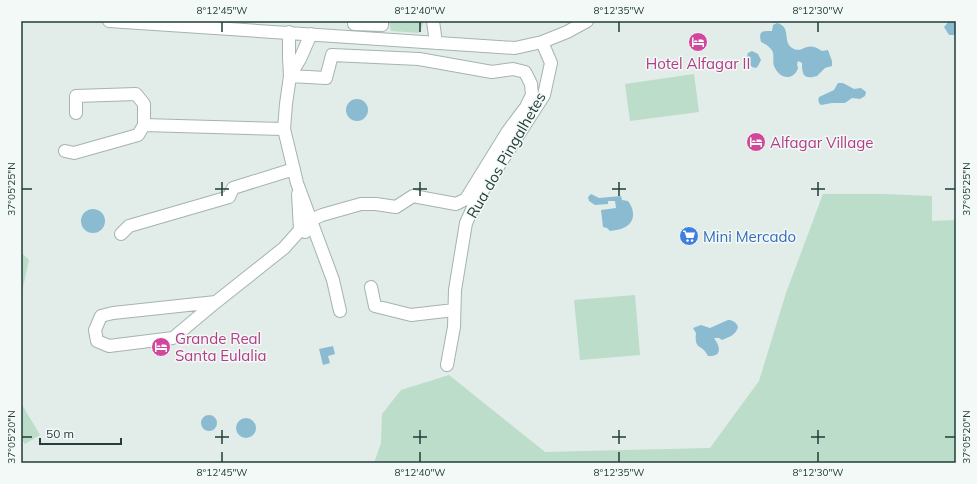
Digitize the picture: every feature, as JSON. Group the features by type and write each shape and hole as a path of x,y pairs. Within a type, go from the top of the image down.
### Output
{"street":[{"path":"109,21 261,26 288,32 311,34 515,48 542,42 587,21"},
{"path":"354,24 382,25 382,21"},
{"path":"433,21 436,43"},
{"path":"288,32 290,76 284,129 297,183 300,230"},
{"path":"290,76 300,59 311,34"},
{"name":"Rua dos Pingalhetes","path":"447,365 454,327 455,290 466,222 476,201 544,95 551,63 542,42"},
{"path":"216,302 113,313 101,316 96,330 97,341 109,346 173,338 284,248 300,230 312,220 322,215 361,204 376,204 396,207 413,196 456,204 466,200 508,131 526,107 532,95 531,84 525,72 513,69 492,72 419,59 332,55 326,78 290,76"},
{"path":"65,151 74,153 138,135 144,125 144,104 136,94 76,96 76,113"},
{"path":"144,125 284,129"},
{"path":"121,234 129,226 229,197 233,188 294,169"},
{"path":"297,183 333,280 340,311"},
{"path":"300,230 317,237"},
{"path":"371,287 375,306 411,315 454,310"}],"green space":[{"path":"389,21 424,21 419,33 391,31"},
{"path":"694,74 699,112 630,121 625,84"},
{"path":"823,194 932,196 932,221 956,220 956,463 374,463 381,443 382,414 401,390 449,375 545,452 710,448 759,381 786,293"},
{"path":"21,252 29,260 21,296"},
{"path":"635,295 640,355 580,360 574,300"},
{"path":"21,403 40,435 25,444 21,438"}],"water":[{"path":"949,21 956,21 956,35 949,35 944,27"},
{"path":"777,23 782,25 786,31 789,45 792,48 799,50 812,46 822,51 828,50 832,61 832,66 825,68 817,76 812,77 806,77 804,75 802,63 798,61 798,68 796,72 790,77 783,76 777,72 773,63 772,51 768,46 761,42 760,35 762,32 772,31 773,25"},
{"path":"752,51 758,54 761,60 756,68 749,64 747,57 748,53"},
{"path":"838,83 843,83 854,89 861,88 866,92 865,96 860,99 852,98 845,103 821,105 818,101 819,97 834,90"},
{"path":"353,99 361,99 368,106 368,114 361,121 353,121 346,114 346,106"},
{"path":"591,194 599,198 621,196 622,200 628,201 633,212 630,223 621,229 610,231 603,227 601,210 616,208 615,201 608,201 608,204 595,205 589,201 588,197"},
{"path":"93,209 101,213 105,221 101,229 93,233 85,229 81,221 85,213"},
{"path":"728,320 733,321 738,327 736,332 722,340 719,338 714,338 719,347 718,353 713,356 708,356 703,349 697,345 696,333 693,328 701,325 710,328"},
{"path":"333,346 335,354 328,356 330,363 323,365 319,349"},
{"path":"209,415 215,417 217,423 215,429 209,431 203,429 201,423 203,417"},
{"path":"246,418 253,421 256,428 253,435 246,438 239,435 236,428 239,421"}],"place":[{"name":"Hotel Alfagar II","path":"698,42"},
{"name":"Alfagar Village","path":"756,142"},
{"name":"Mini Mercado","path":"689,236"},
{"name":"Grande Real Santa Eulalia","path":"161,347"}]}
